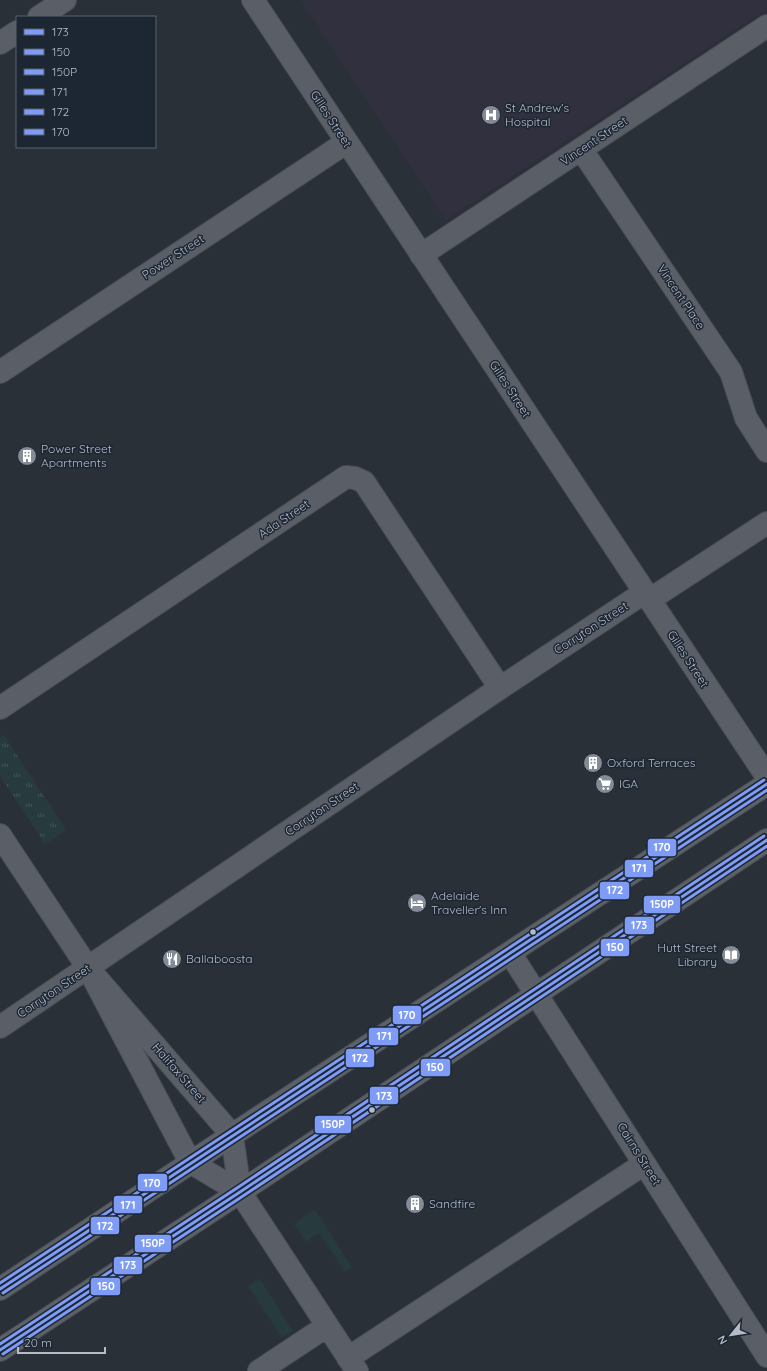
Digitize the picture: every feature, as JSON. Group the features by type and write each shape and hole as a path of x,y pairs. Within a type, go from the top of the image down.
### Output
{"main road":[{"path":"0,1289 190,1162 767,784"},
{"path":"0,1350 240,1192 767,840"}],"street":[{"path":"41,16 65,0"},
{"name":"Gilles Street","path":"253,0 767,777"},
{"name":"Vincent Street","path":"421,255 767,26"},
{"path":"0,43 16,33"},
{"name":"Power Street","path":"0,372 347,142"},
{"name":"Vincent Place","path":"581,149 731,372 746,418 767,451"},
{"name":"Ada Street","path":"0,708 346,477 355,478 364,482 500,688"},
{"path":"647,596 767,523"},
{"name":"Corryton Street","path":"0,1027 500,688 647,596"},
{"name":"Halifax Street","path":"0,835 88,968 190,1162"},
{"name":"Cairns Street","path":"510,953 767,1356"},
{"name":"Halifax Street","path":"88,968 232,1135"},
{"path":"232,1135 240,1192 353,1365 644,1164"},
{"path":"190,1162 240,1192"},
{"path":"259,1371 327,1326"}],"shaded area":[{"name":"St Andrew’s Hospital","path":"301,0 767,0 767,9 446,220"}],"green space":[{"path":"4,735 66,830 45,844 0,776 0,737"},
{"path":"315,1210 352,1267 345,1272 319,1233 306,1242 294,1224"},
{"path":"260,1279 293,1331 282,1338 248,1286"}],"transit line":[{"name":"170","path":"0,1283 764,780"},
{"name":"171","path":"0,1289 767,784"},
{"name":"172","path":"3,1293 767,790"},
{"name":"150P","path":"0,1344 237,1188 764,836"},
{"name":"173","path":"0,1350 240,1192 767,840"},
{"name":"150","path":"3,1354 243,1196 767,846"}],"place":[{"name":"St Andrew’s Hospital","path":"491,115"},
{"name":"Power Street Apartments","path":"27,456"},
{"name":"Oxford Terraces","path":"593,763"},
{"name":"IGA","path":"605,784"},
{"name":"Adelaide Traveller's Inn","path":"417,903"},
{"name":"Hutt Street Library","path":"731,955"},
{"name":"Ballaboosta","path":"172,959"},
{"name":"Sandfire","path":"415,1204"}]}
